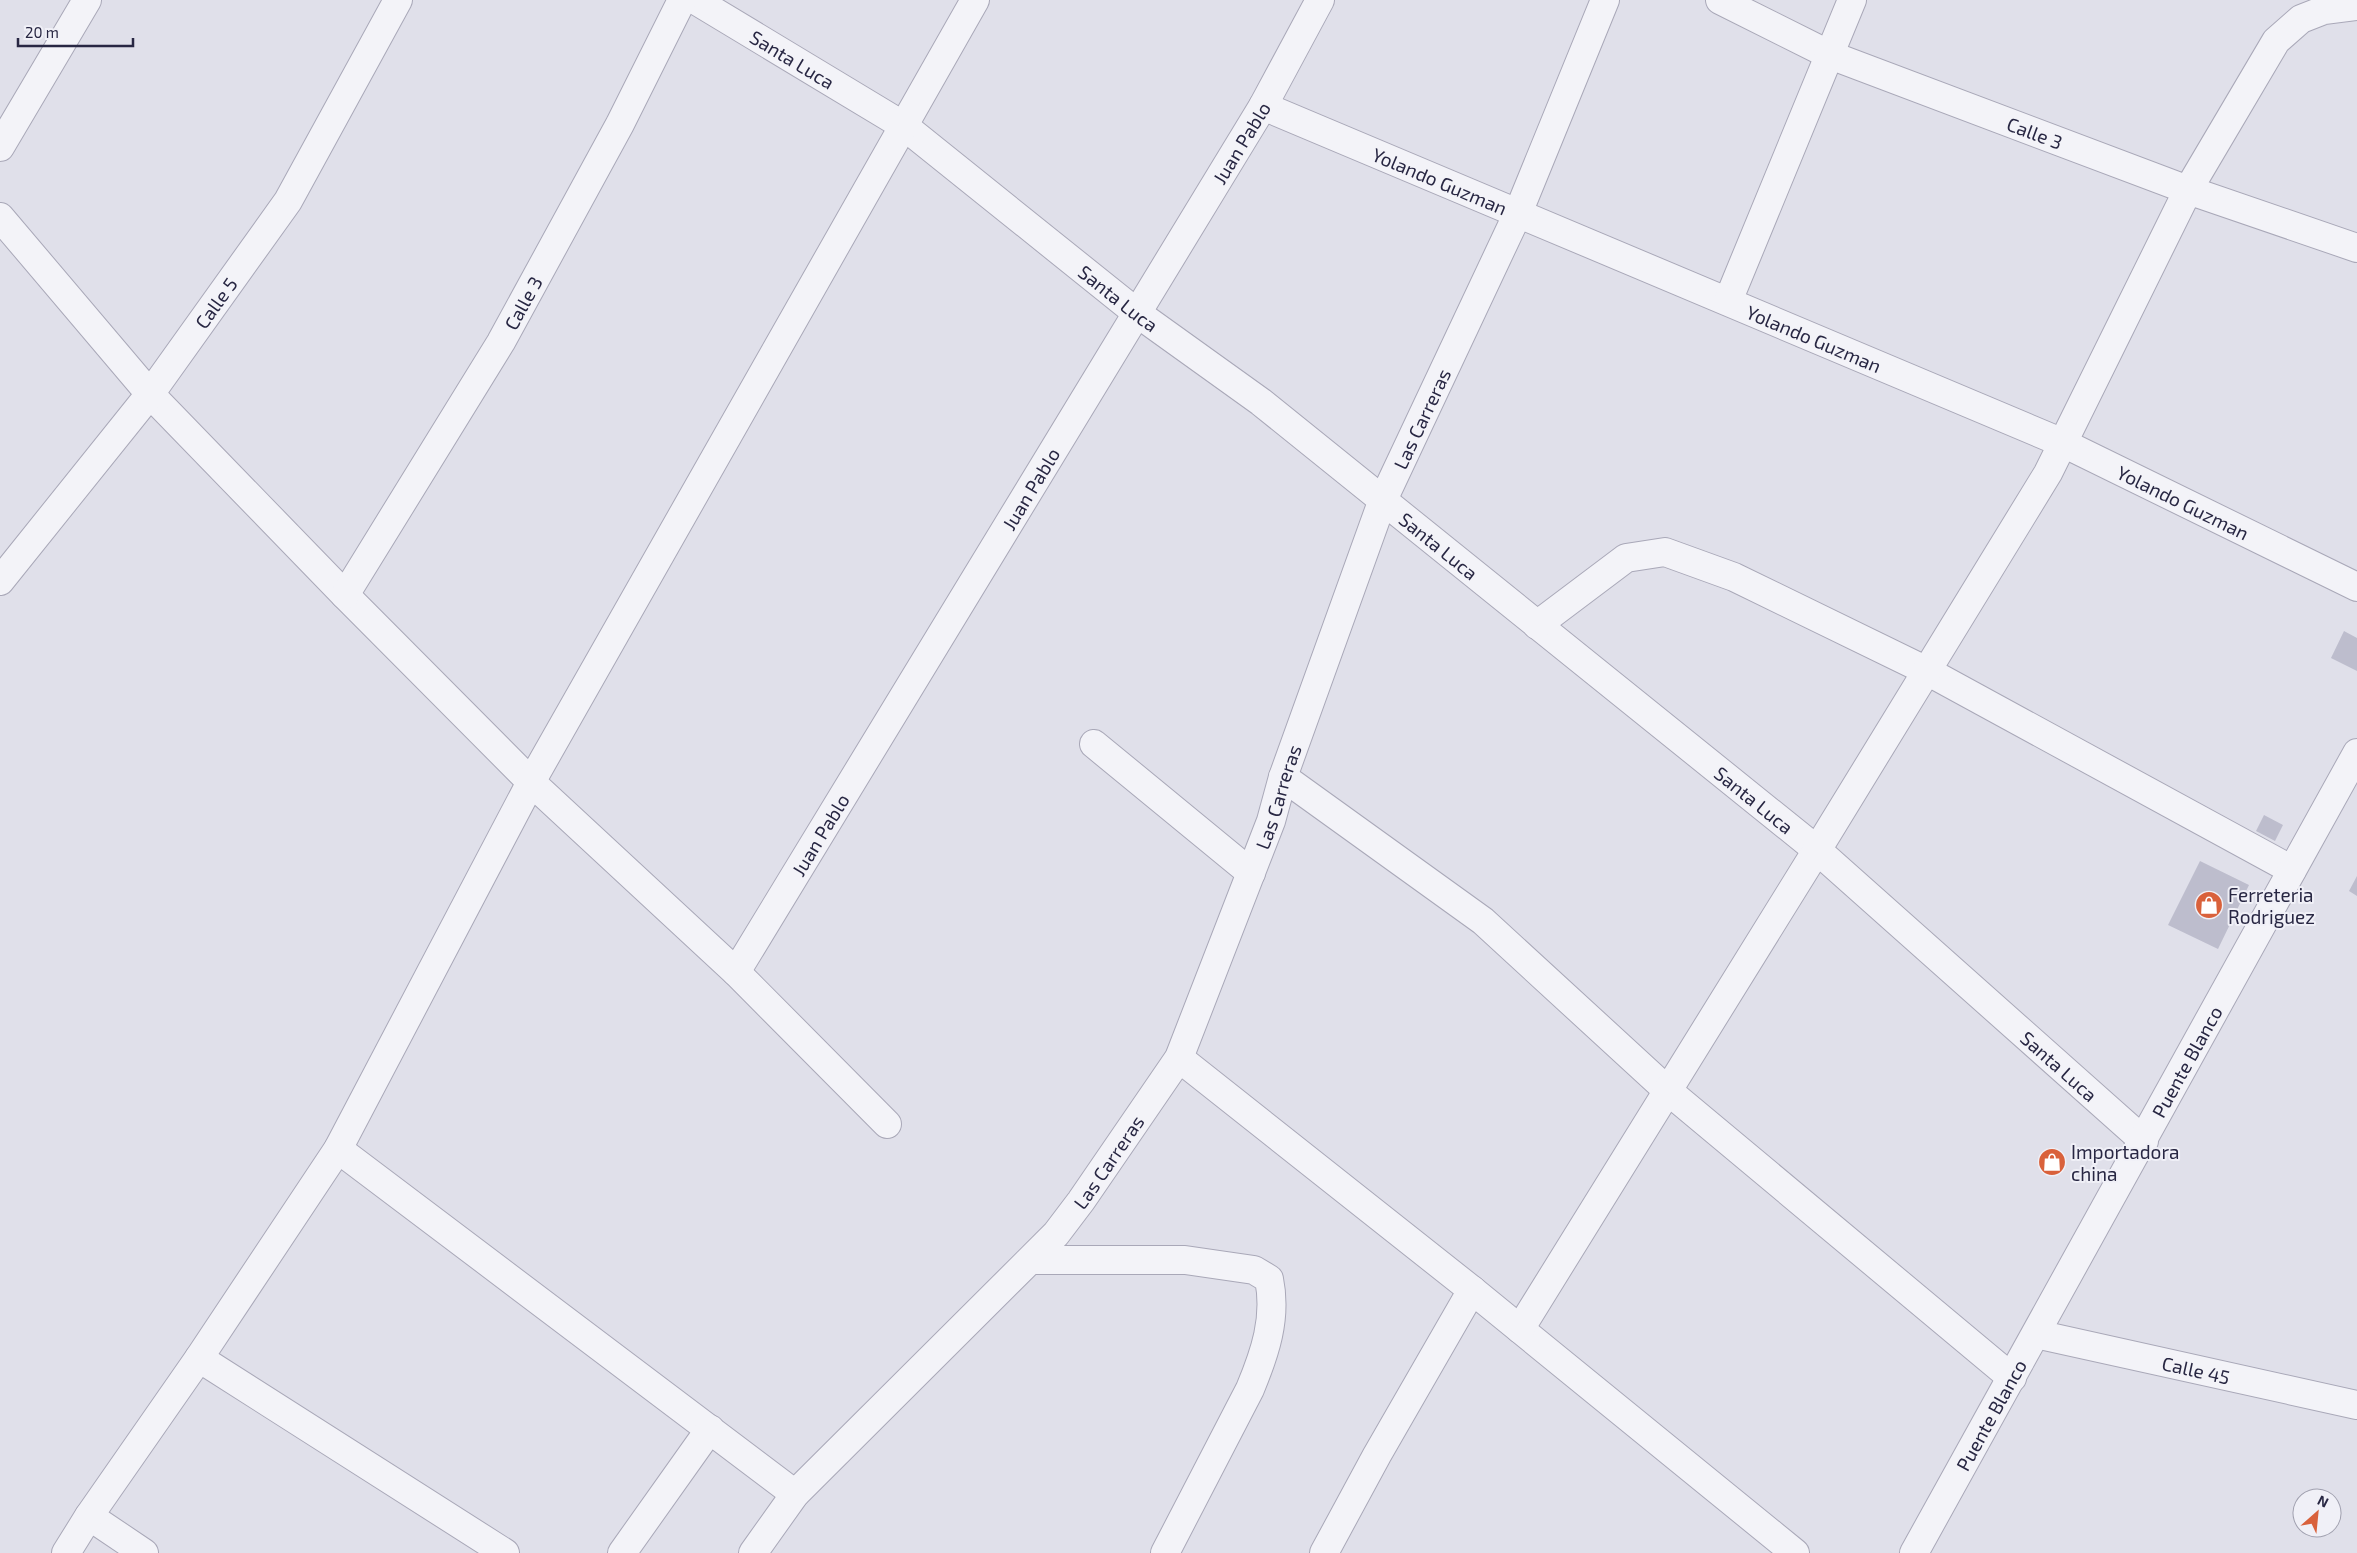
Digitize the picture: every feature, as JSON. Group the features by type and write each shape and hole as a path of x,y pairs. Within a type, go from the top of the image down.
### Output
{"street":[{"path":"0,147 88,0"},
{"name":"Calle 5","path":"0,581 150,394 288,201 398,0"},
{"name":"Calle 3","path":"345,596 501,342 620,124 682,0"},
{"name":"Santa Luca","path":"695,0 904,126 1137,313 1261,402 1382,502 1817,850 2144,1141"},
{"path":"66,1553 89,1516 199,1358 338,1149 531,782 975,0"},
{"name":"Juan Pablo","path":"736,972 1263,106 1320,0"},
{"name":"Las Carreras","path":"753,1553 795,1494 1056,1234 1081,1201 1179,1058 1271,821 1283,777 1382,502 1518,213 1605,0"},
{"name":"Calle 3","path":"1720,0 1830,55 2188,190 2357,248"},
{"path":"1728,301 1852,0"},
{"path":"1520,1329 2048,473 2188,190 2276,42 2301,19 2324,10 2357,6"},
{"name":"Yolando Guzman","path":"1263,106 2063,443 2357,587"},
{"path":"0,217 150,394 345,596 531,782 736,972 887,1124"},
{"path":"1537,625 1626,558 1664,552 1734,578 1927,671 2292,870"},
{"path":"1094,744 1251,873"},
{"name":"Puente Blanco","path":"1914,1553 2144,1141 2357,753"},
{"path":"1283,777 1483,921 1667,1090 2012,1378"},
{"path":"1179,1058 1472,1290 1796,1553"},
{"path":"338,1149 795,1494"},
{"path":"1032,1260 1185,1260 1254,1270 1269,1279 1272,1295 1271,1331 1261,1364 1250,1389 1165,1553"},
{"path":"1324,1553 1377,1455 1472,1290"},
{"name":"Calle 45","path":"2036,1334 2357,1405"},
{"path":"199,1358 506,1553"},
{"path":"622,1553 710,1428"},
{"path":"89,1516 144,1553"}],"building":[{"path":"2344,631 2357,638 2357,671 2331,658"},
{"path":"2264,815 2283,825 2275,841 2256,831"},
{"name":"Ferreteria Rodriguez","path":"2200,861 2249,885 2218,949 2168,925"},
{"path":"2357,876 2357,896 2349,891"}],"place":[{"name":"Ferreteria Rodriguez","path":"2209,905"},
{"name":"Importadora china","path":"2052,1162"}]}
